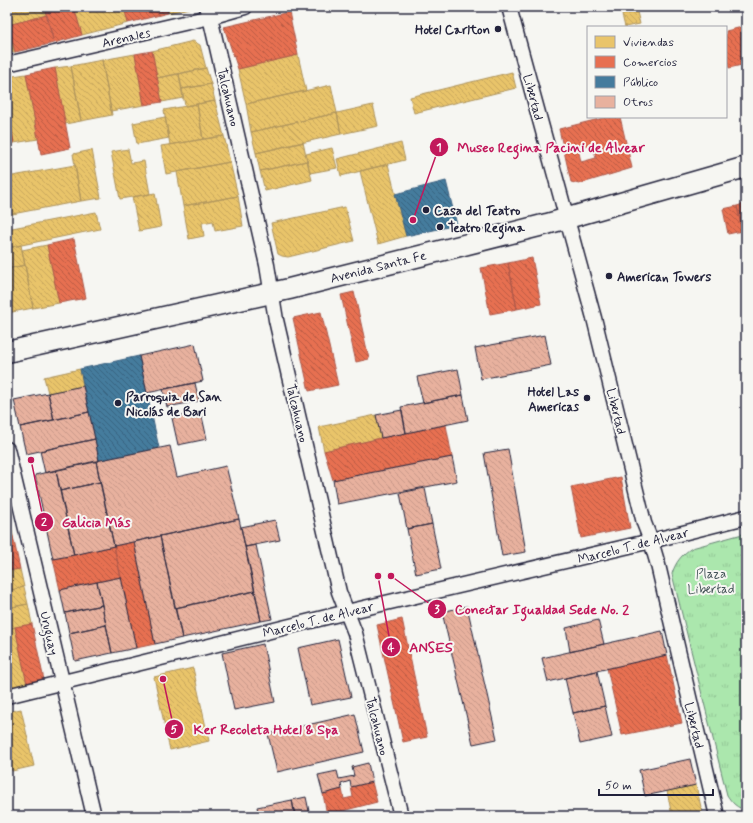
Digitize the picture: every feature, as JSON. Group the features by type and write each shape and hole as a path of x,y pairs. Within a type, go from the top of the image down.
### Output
{"main road":[{"name":"Avenida Santa Fe","path":"7,352 271,293 567,218 746,167"}],"street":[{"name":"Arenales","path":"7,64 208,12 245,7"},
{"name":"Libertad","path":"509,7 594,318 644,523 651,541 717,816"},
{"name":"Talcahuano","path":"208,12 267,266 276,320 340,592 355,633 400,816"},
{"name":"Uruguay","path":"7,449 94,816"},
{"name":"Marcelo T. de Alvear","path":"7,696 347,612 651,541 746,517"}],"green space":[{"name":"Plaza Libertad","path":"746,533 746,810 735,805 727,795 672,574 679,559 692,548"}],"building: Viviendas":[{"path":"7,7 44,7 47,15 8,25"},
{"path":"74,7 124,7 128,23 82,35"},
{"path":"166,7 188,7 189,8 168,13"},
{"path":"637,12 640,24 625,26 622,15"},
{"path":"7,21 15,52 7,54"},
{"path":"193,41 200,45 206,68 157,78 152,51"},
{"path":"135,54 144,105 111,111 102,60"},
{"path":"298,55 306,91 246,104 238,69"},
{"path":"102,60 112,115 81,121 71,66"},
{"path":"71,66 81,121 65,124 55,68"},
{"path":"206,68 211,84 182,89 179,74"},
{"path":"512,72 516,88 414,113 410,97"},
{"path":"26,74 38,139 14,143 7,104 7,77"},
{"path":"179,74 183,98 162,102 157,78"},
{"path":"211,84 215,101 185,106 182,89"},
{"path":"331,85 337,113 251,132 246,104"},
{"path":"215,101 224,136 203,139 197,104"},
{"path":"197,104 203,139 170,145 164,110"},
{"path":"373,105 378,126 341,134 337,113"},
{"path":"337,113 341,134 256,153 251,132"},
{"path":"165,117 169,138 137,144 133,123"},
{"path":"224,136 230,162 166,174 161,146"},
{"path":"303,142 307,161 260,171 256,153"},
{"path":"401,143 405,160 341,176 337,159"},
{"path":"332,148 337,168 310,173 306,154"},
{"path":"128,149 131,163 144,161 150,194 120,199 111,152"},
{"path":"92,150 101,198 81,201 73,154"},
{"path":"307,161 312,180 265,191 260,171"},
{"path":"230,162 238,196 183,206 177,172"},
{"path":"388,164 406,236 378,244 360,171"},
{"path":"75,165 81,201 7,215 7,177"},
{"path":"155,193 161,227 139,231 132,197"},
{"path":"238,196 243,226 215,231 213,221 202,223 204,236 189,239 183,206"},
{"path":"345,207 354,241 288,257 278,254 271,223"},
{"path":"96,212 100,229 7,248 7,229"},
{"path":"21,245 25,265 7,269 7,248"},
{"path":"47,245 59,303 33,308 22,250"},
{"path":"25,265 33,308 7,313 7,269"},
{"path":"80,369 83,386 48,393 44,377"},
{"path":"376,415 381,438 324,451 319,427"},
{"path":"7,506 11,526 7,527"},
{"path":"11,526 13,536 7,537 7,527"},
{"path":"20,569 24,587 7,591 7,571"},
{"path":"24,587 28,604 7,608 7,591"},
{"path":"28,604 32,624 7,629 7,608"},
{"path":"15,627 27,684 7,688 7,629"},
{"path":"193,668 209,741 170,750 154,677"},
{"path":"21,709 34,766 12,771 7,750 7,712"},
{"path":"696,785 703,816 672,816 667,791"}],"building: Comercios":[{"path":"44,7 74,7 82,35 54,43"},
{"path":"124,7 166,7 168,13 128,23"},
{"path":"289,12 298,55 238,69 224,27"},
{"path":"47,15 54,43 15,52 8,25"},
{"path":"746,26 746,64 729,68 727,59 727,31"},
{"path":"152,51 162,102 144,105 135,54"},
{"path":"55,68 70,148 41,154 26,74"},
{"path":"7,104 14,143 7,145"},
{"path":"603,118 620,118 632,168 579,184 571,182 559,129","holes":["593,145 596,158 581,162 578,148"]},
{"path":"746,203 746,236 744,237 737,206"},
{"path":"737,206 742,231 728,234 723,209"},
{"path":"74,239 86,298 59,303 47,245"},
{"path":"532,258 541,304 517,309 508,263"},
{"path":"508,263 517,309 490,314 481,268"},
{"path":"354,292 369,359 356,362 341,295"},
{"path":"321,312 338,385 309,391 293,318"},
{"path":"446,425 452,457 333,480 324,451"},
{"path":"621,477 630,528 581,538 571,487"},
{"path":"13,536 20,569 7,571 7,537"},
{"path":"134,542 155,644 136,648 114,546"},
{"path":"114,546 121,577 60,590 53,559"},
{"path":"402,619 427,737 403,742 377,625"},
{"path":"32,624 44,680 27,684 15,627"},
{"path":"667,655 682,723 622,735 607,668"},
{"path":"372,782 377,802 327,815 323,794 342,789 344,799 353,797 351,787"}],"building: Público":[{"name":"Casa del Teatro","path":"446,181 457,225 406,236 395,194"},
{"name":"Parroquia de San Nicolás de Bari","path":"139,356 159,448 99,461 80,369"}],"building: Otros":[{"path":"545,335 551,365 481,379 475,348"},
{"path":"195,344 203,381 147,393 139,356"},
{"path":"458,369 463,395 423,403 417,377"},
{"path":"195,383 199,401 167,407 163,389"},
{"path":"83,386 89,412 54,420 48,393"},
{"path":"48,393 54,420 20,427 14,400"},
{"path":"463,395 468,420 406,433 401,407"},
{"path":"402,410 406,433 381,438 376,415"},
{"path":"89,412 95,439 26,454 20,427"},
{"path":"201,412 207,439 178,445 172,418"},
{"path":"95,439 99,461 45,473 40,451"},
{"path":"170,446 177,477 226,466 239,519 114,546 96,461"},
{"path":"508,449 526,552 502,556 484,453"},
{"path":"452,457 457,481 337,504 333,480"},
{"path":"96,461 100,482 60,491 56,470"},
{"path":"56,470 74,555 53,559 35,475"},
{"path":"100,482 114,546 74,555 60,491"},
{"path":"425,488 432,524 407,529 400,493"},
{"path":"239,519 255,591 175,608 160,536"},
{"path":"275,520 280,540 245,547 241,527"},
{"path":"432,524 441,569 416,574 407,529"},
{"path":"160,536 182,638 155,644 134,542"},
{"path":"256,545 272,619 261,621 245,547"},
{"path":"121,577 136,648 112,653 97,582"},
{"path":"97,582 102,605 65,613 60,590"},
{"path":"255,591 261,621 182,638 175,608"},
{"path":"102,605 106,625 69,633 65,613"},
{"path":"467,606 497,739 473,744 442,612"},
{"path":"598,620 604,644 570,652 566,628"},
{"path":"106,625 112,653 75,661 69,633"},
{"path":"662,631 667,655 548,682 542,658"},
{"path":"338,639 351,697 310,705 298,648"},
{"path":"263,644 275,702 234,710 222,653"},
{"path":"597,671 605,706 573,713 565,678"},
{"path":"605,706 612,737 580,744 573,713"},
{"path":"355,714 364,752 277,772 268,734"},
{"path":"690,759 696,785 645,796 639,770"},
{"path":"368,763 372,782 351,787 350,781 341,784 342,789 323,794 318,775 337,771 339,779 354,776 352,767"},
{"path":"306,797 310,816 295,816 292,800"},
{"path":"292,800 295,816 259,816 257,807"}],"place":[{"name":"Hotel Carlton","path":"498,29"},
{"name":"Casa del Teatro","path":"426,210"},
{"name":"Museo Regina Pacini de Alvear","path":"413,220"},
{"name":"Teatro Regina","path":"440,227"},
{"name":"American Towers","path":"609,276"},
{"name":"Hotel Las Americas","path":"587,398"},
{"name":"Parroquia de San Nicolás de Bari","path":"118,403"},
{"name":"Galicia Más","path":"31,460"},
{"name":"ANSES","path":"378,576"},
{"name":"Conectar Igualdad Sede No. 2","path":"391,576"},
{"name":"Ker Recoleta Hotel & Spa","path":"163,679"}]}
